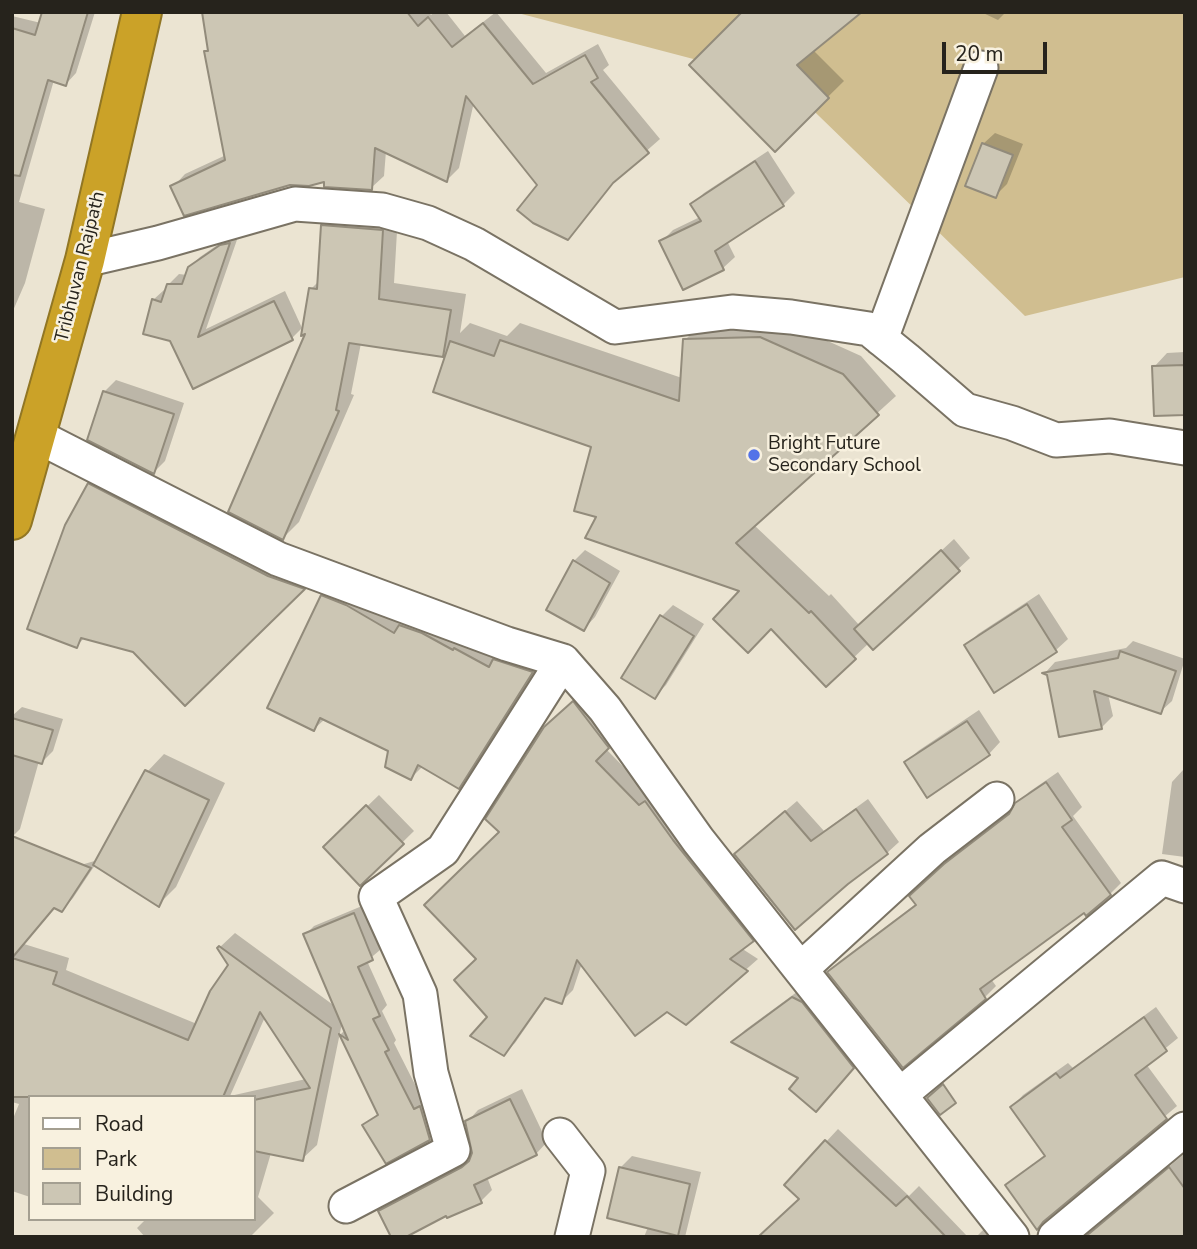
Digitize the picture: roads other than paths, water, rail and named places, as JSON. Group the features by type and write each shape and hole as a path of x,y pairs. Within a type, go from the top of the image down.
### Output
{"highway":[{"name":"Tribhuvan Rajpath","path":"12,520 85,260 142,12"}],"street":[{"path":"881,340 981,68"},
{"path":"85,260 159,243 295,204 382,210 428,223 474,244 615,327 732,312 791,317 869,330 965,411 1012,423 1056,440 1110,436 1185,448"},
{"path":"37,436 278,559 507,644 563,661 605,709 698,840 1012,1237"},
{"path":"346,1206 453,1150 431,1073 420,994 376,897 443,850 563,661"},
{"path":"801,969 932,849 998,799"},
{"path":"901,1094 1162,878 1185,886"},
{"path":"1055,1237 1185,1129"},
{"path":"560,1135 588,1171 572,1237"}],"place":[{"name":"Bright Future Secondary School","path":"754,455"}]}
